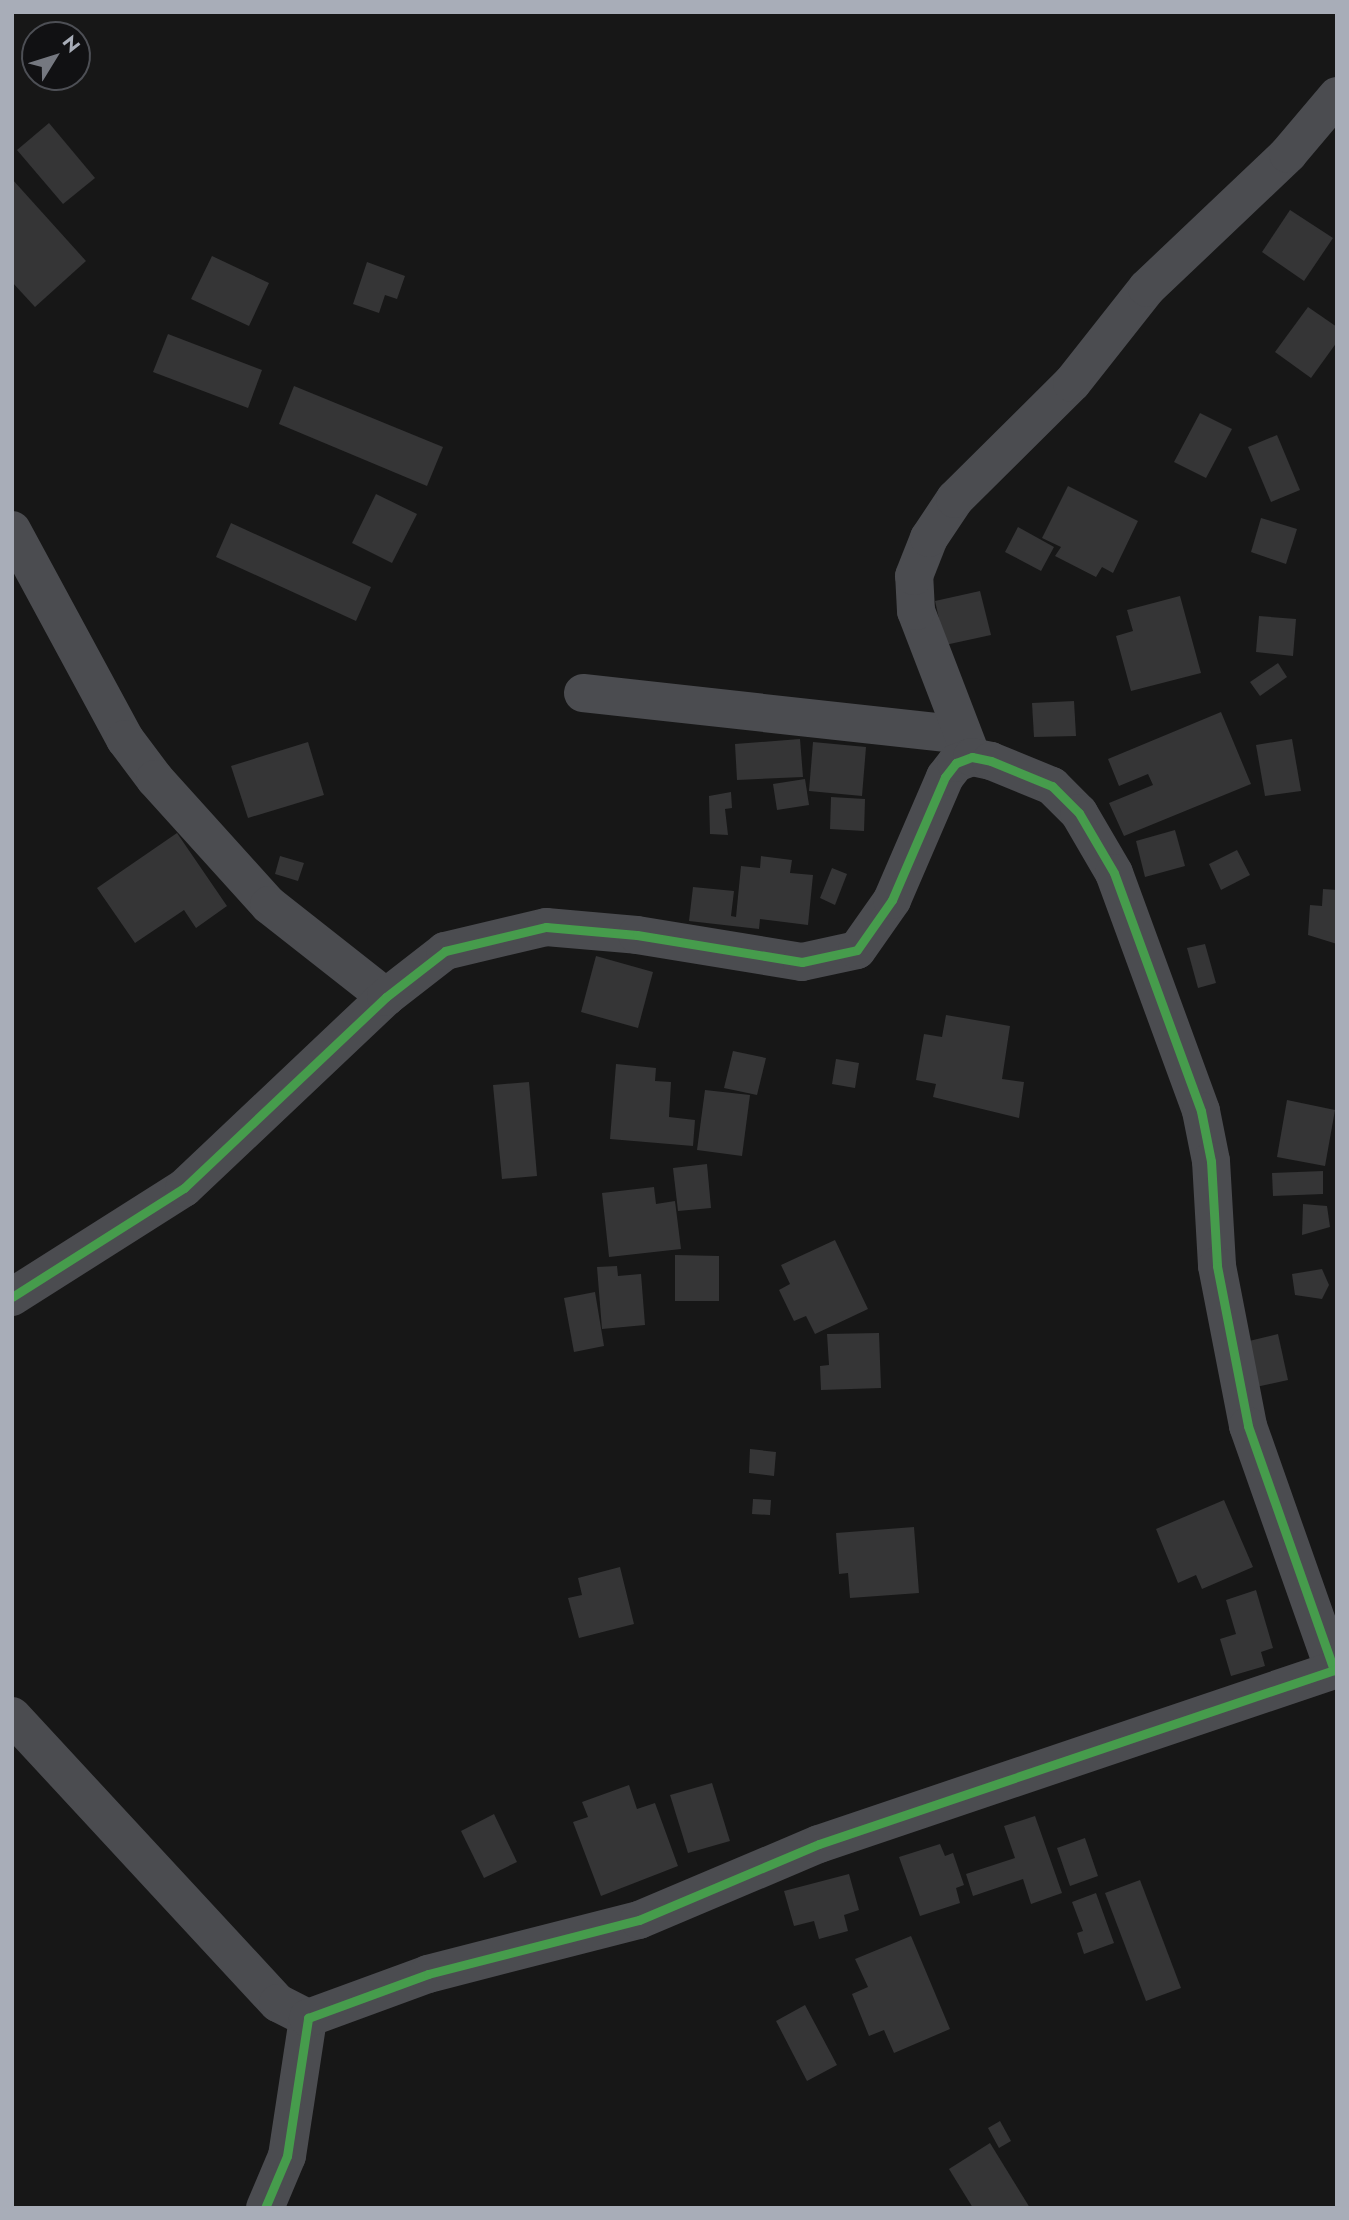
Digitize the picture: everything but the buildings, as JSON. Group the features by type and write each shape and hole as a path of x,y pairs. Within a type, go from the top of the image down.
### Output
{"street":[{"path":"967,746 916,611 914,576 929,538 955,499 1072,383 1147,288 1288,154 1337,96"},
{"path":"12,530 125,739 155,779 269,905 386,997"},
{"path":"12,1716 278,2003 308,2018 428,1975 639,1920 819,1844 1335,1669 1248,1426 1217,1266 1211,1161 1201,1111 1114,873 1079,813 1052,786 967,746 583,693"},
{"path":"12,1297 184,1188 386,997 445,951 546,927 637,935 802,962 857,950 892,900 945,777 967,746"},
{"path":"265,2208 287,2156 308,2018"}],"cycle path":[{"path":"12,1297 184,1188 386,997 445,951 546,927 637,935 802,962 857,950 892,900 945,777 956,763 972,757 991,761 1052,786 1079,813 1114,873 1201,1111 1211,1161 1217,1266 1248,1426 1334,1670"},
{"path":"265,2208 287,2156 308,2018 428,1974 639,1920 819,1844 1337,1669"}]}
